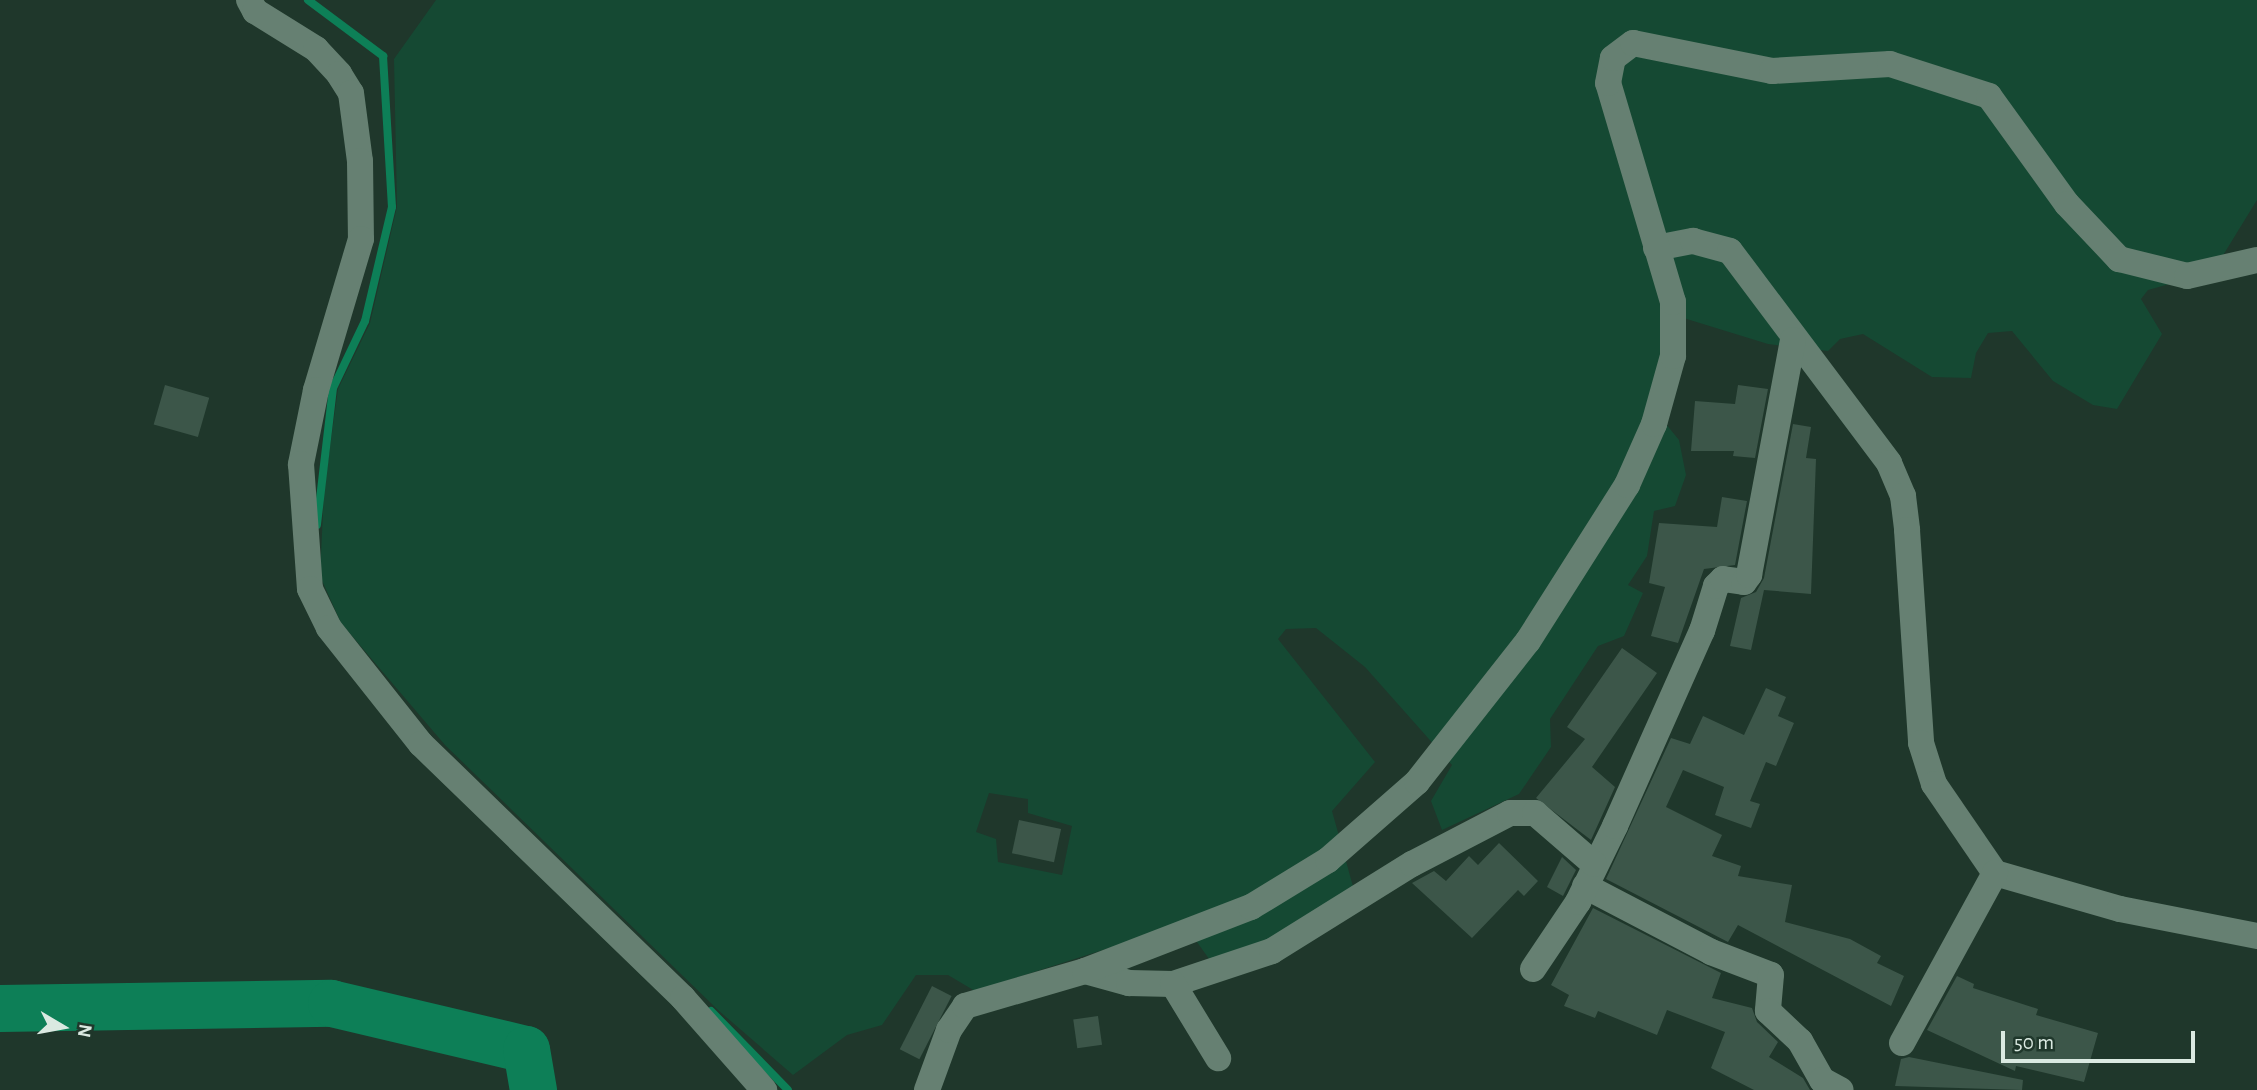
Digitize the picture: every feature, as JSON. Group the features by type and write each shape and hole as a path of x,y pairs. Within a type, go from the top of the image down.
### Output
{"street":[{"path":"249,0 255,11 316,49 340,74 351,93 360,161 361,239 316,390 301,464 310,589 329,628 421,744 683,998 765,1090"},
{"path":"927,1090 949,1030 965,1006 1085,971 1251,906 1328,860 1417,782 1528,641 1627,485 1654,424 1673,356 1672,302 1608,83 1613,58 1633,43 1772,71 1890,64 1989,96 2067,204 2119,259 2187,276 2257,260"},
{"path":"1656,248 1693,241 1730,251 1793,340 1889,463 1903,496 1921,743 1934,784 1995,873 2120,909 2257,936"},
{"path":"1532,969 1589,875 1658,733 1663,709 1702,631 1716,586 1723,579 1744,582 1749,575 1793,340"},
{"path":"1085,971 1129,984 1173,984 1272,951 1412,864 1510,813 1535,813 1589,875 1711,952 1771,975 1768,1011 1800,1041 1822,1080 1841,1090"},
{"path":"1902,1043 1995,873"},
{"path":"1173,984 1218,1058"}],"green space":[{"path":"436,0 2257,0 2257,200 2206,283 2173,283 2148,290 2141,299 2162,334 2117,409 2093,405 2053,381 2012,331 1988,333 1976,353 1971,378 1932,377 1863,334 1840,339 1828,351 1768,344 1664,312 1664,351 1652,407 1679,440 1686,475 1675,506 1654,511 1647,556 1628,585 1643,593 1624,636 1598,646 1550,719 1551,747 1519,794 1442,830 1431,801 1452,765 1365,667 1316,628 1286,629 1278,639 1375,762 1332,811 1354,890 1267,946 1212,963 1184,924 975,991 948,975 916,975 882,1025 847,1035 793,1075 718,1010 445,745 341,623 320,576 324,491 338,389 370,323 397,207 394,59","holes":["989,793 1028,799 1028,813 1072,826 1062,875 998,862 996,839 976,832"]}],"building":[{"path":"165,385 209,398 198,437 154,424"},
{"path":"1738,385 1768,389 1755,458 1733,456 1734,451 1691,451 1695,401 1735,404"},
{"path":"1793,424 1811,427 1806,458 1816,459 1811,594 1764,590 1751,650 1730,646 1741,598 1756,592 1764,578"},
{"path":"1722,497 1747,501 1735,565 1704,569 1678,643 1651,636 1665,587 1649,583 1659,523 1717,527"},
{"path":"1622,648 1657,673 1592,767 1615,787 1591,840 1536,798 1585,739 1567,727"},
{"path":"1766,688 1786,697 1778,716 1794,723 1776,766 1766,762 1750,801 1760,804 1751,828 1715,815 1724,787 1683,770 1666,807 1722,835 1712,856 1741,866 1738,876 1792,885 1785,922 1850,939 1881,956 1877,963 1904,976 1891,1006 1738,925 1728,942 1606,879 1671,738 1690,744 1703,716 1744,735"},
{"path":"1019,820 1061,829 1054,862 1012,853"},
{"path":"1499,843 1538,881 1524,896 1518,890 1472,938 1412,883 1434,871 1446,881 1469,856 1478,865"},
{"path":"1562,857 1576,870 1563,896 1547,887"},
{"path":"1593,908 1721,973 1712,998 1752,1008 1757,1022 1778,1042 1769,1057 1803,1078 1810,1090 1754,1090 1711,1068 1725,1032 1667,1010 1657,1035 1598,1011 1595,1018 1564,1006 1569,995 1551,985"},
{"path":"1957,976 1974,984 1973,988 2038,1009 2036,1015 2098,1033 2084,1082 2016,1066 2015,1071 1927,1030"},
{"path":"932,986 952,996 919,1059 900,1049"},
{"path":"1098,1016 1102,1045 1077,1048 1073,1019"},
{"path":"1909,1057 2023,1080 2022,1090 1895,1086 1901,1059"}],"waterway":[{"path":"308,0 383,56 392,207 365,321 333,388 317,525"},
{"path":"0,1008 331,1003 526,1049 533,1090"},
{"path":"711,1011 788,1090"}]}
